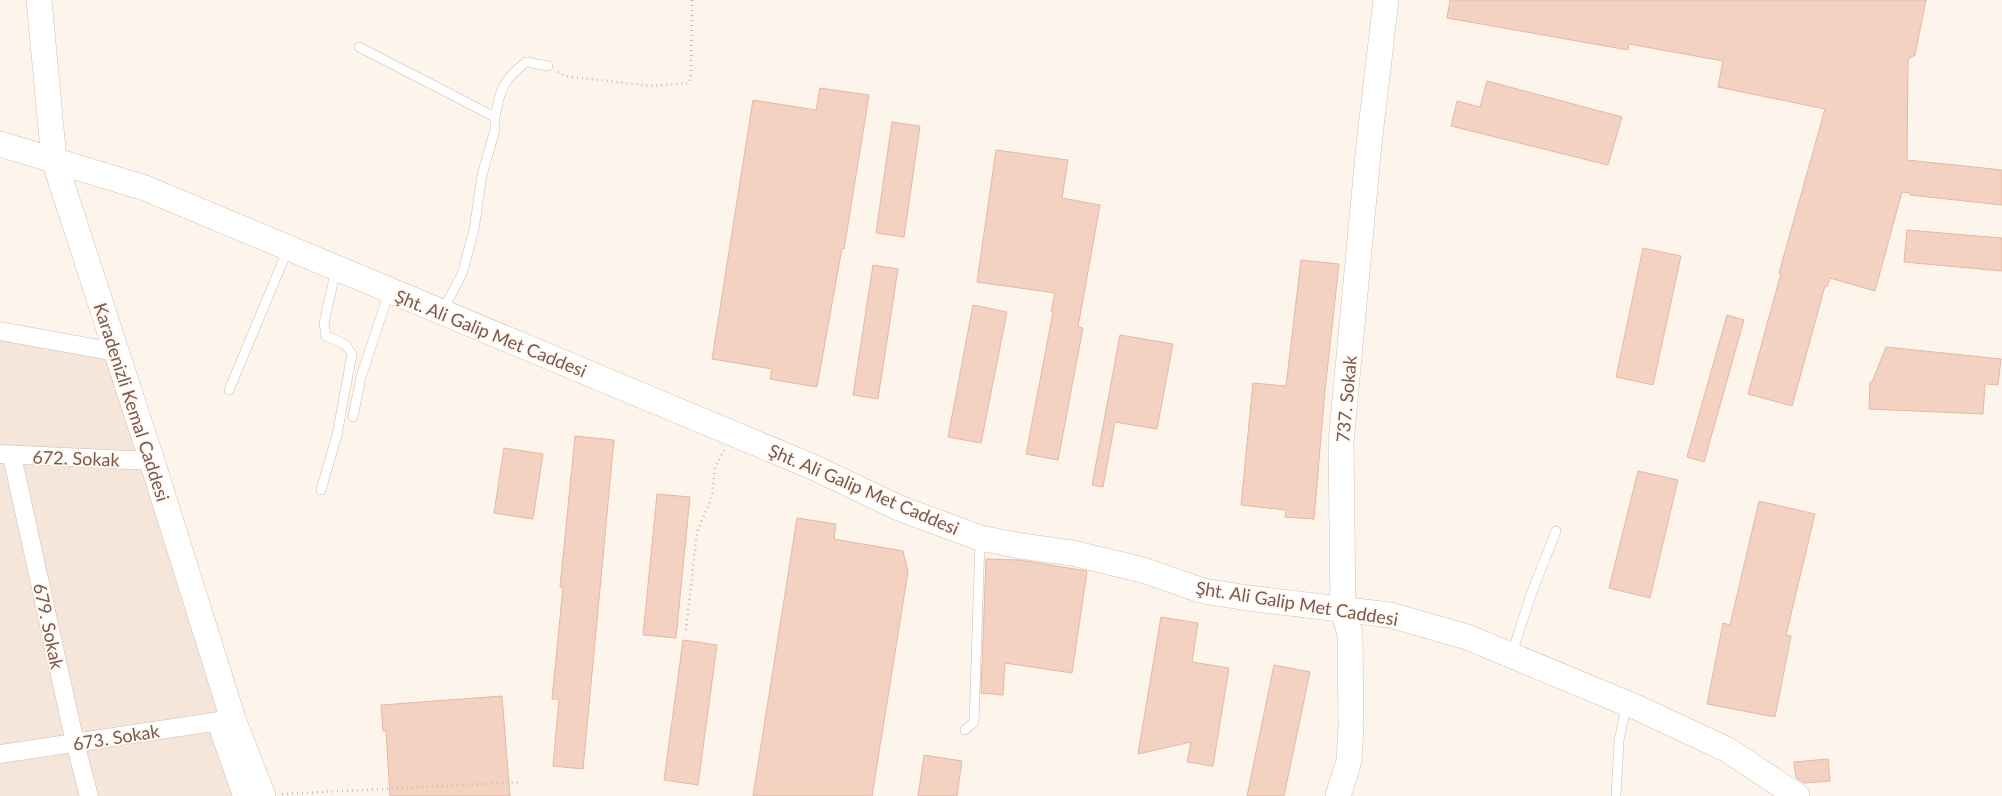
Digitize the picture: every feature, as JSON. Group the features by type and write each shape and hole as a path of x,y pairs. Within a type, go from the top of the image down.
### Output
{"street":[{"name":"Karadenizli Kemal Caddesi","path":"39,0 54,160 152,461 224,720 256,796"},
{"name":"737. Sokak","path":"1338,796 1349,761 1351,726 1350,633 1343,610 1342,442 1368,144 1386,0"},
{"name":"Şht. Ali Galip Met Caddesi","path":"0,144 145,188 813,467 898,508 980,538 1072,553 1143,570 1203,591 1390,615 1467,637 1626,703 1728,750 1796,796"},
{"path":"0,332 116,352"},
{"name":"672. Sokak","path":"6,455 152,461"},
{"name":"679. Sokak","path":"6,455 88,796"},
{"name":"673. Sokak","path":"0,754 224,720"}],"lane":[{"path":"359,47 495,117"},
{"path":"442,313 462,274 474,230 482,175 496,130 495,117 500,91 513,72 526,62 548,66"},
{"path":"229,390 288,249"},
{"path":"320,490 337,434 352,354 345,344 326,336 324,323 336,269"},
{"path":"353,417 361,377 390,291"},
{"path":"1511,655 1532,592 1556,531"},
{"path":"965,730 974,722 980,538"},
{"path":"1616,796 1619,741 1626,703"}],"path":[{"path":"548,66 565,76 650,86 689,83 691,74 692,0"},
{"path":"686,630 697,532 712,497 715,467 733,434"},
{"path":"256,796 522,782"}],"shaded area":[{"path":"0,330 116,352 263,796 0,796"}],"building":[{"path":"1450,0 1926,0 1915,55 1908,59 1907,160 2002,170 2002,205 1910,195 1910,193 1902,192 1875,291 1830,278 1827,287 1825,286 1792,406 1748,394 1781,273 1779,273 1825,109 1718,87 1723,61 1629,44 1628,50 1447,18"},
{"path":"1487,81 1622,117 1608,165 1451,126 1457,101 1480,107"},
{"path":"820,88 869,95 844,249 842,248 817,387 770,379 772,369 712,359 753,100 816,110"},
{"path":"892,122 920,126 904,237 876,233"},
{"path":"996,150 1068,160 1062,198 1100,205 1078,327 1083,328 1058,460 1026,454 1055,293 977,282"},
{"path":"1907,230 2002,238 2002,271 1904,262"},
{"path":"1643,248 1681,256 1653,385 1616,377"},
{"path":"1301,260 1339,264 1325,390 1314,519 1285,517 1286,510 1241,505 1253,383 1286,386"},
{"path":"873,265 898,269 878,399 853,395"},
{"path":"973,305 1007,312 981,443 948,437"},
{"path":"1727,315 1744,320 1704,462 1687,457"},
{"path":"1120,335 1173,344 1157,429 1115,422 1103,487 1092,485"},
{"path":"1886,347 2001,359 1998,385 1985,384 1983,414 1869,409 1870,382 1872,382"},
{"path":"575,436 614,440 583,769 553,766 559,699 552,699 563,587 560,587"},
{"path":"504,448 543,454 533,519 494,513"},
{"path":"1638,471 1678,480 1650,598 1609,588"},
{"path":"657,494 690,497 676,638 643,635"},
{"path":"1759,501 1815,514 1786,635 1791,636 1775,717 1707,704 1723,623 1730,625"},
{"path":"797,518 836,524 834,539 903,551 908,572 872,796 753,796"},
{"path":"986,559 1020,560 1087,571 1072,673 1005,663 1003,695 981,693"},
{"path":"1161,617 1198,623 1192,662 1229,668 1213,766 1187,762 1191,742 1138,754"},
{"path":"683,640 717,645 698,785 664,780"},
{"path":"1274,665 1310,672 1284,796 1247,796"},
{"path":"502,696 510,796 390,796 386,731 383,731 381,705"},
{"path":"924,755 962,761 957,796 918,796"},
{"path":"1828,759 1830,781 1804,783 1796,778 1794,762"}]}
